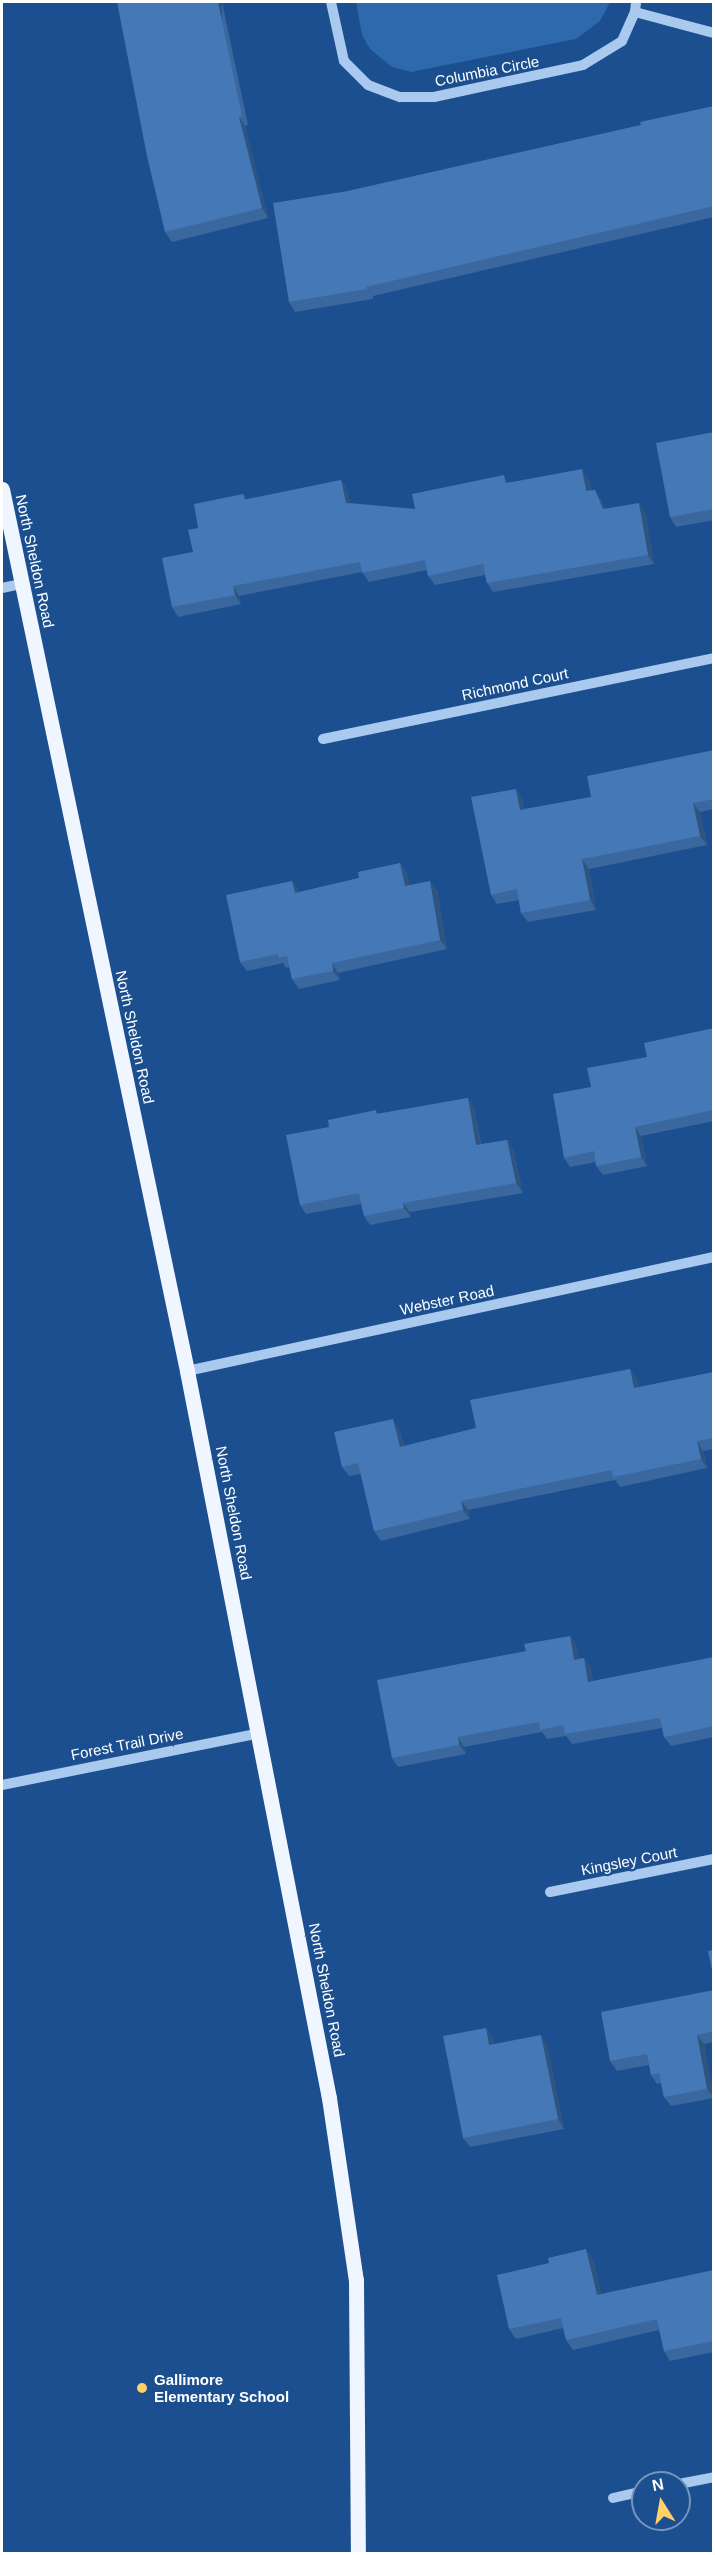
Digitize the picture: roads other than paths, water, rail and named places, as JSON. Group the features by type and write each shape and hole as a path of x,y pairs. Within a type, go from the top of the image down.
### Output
{"main road":[{"name":"North Sheldon Road","path":"2,489 187,1371 330,2098 356,2280 358,2553"}],"street":[{"name":"Columbia Circle","path":"331,2 344,61 368,85 400,97 434,97 583,65 622,41 635,7"},
{"path":"635,7 714,33"},
{"path":"2,588 21,584"},
{"name":"Richmond Court","path":"323,738 714,658"},
{"name":"Webster Road","path":"187,1371 714,1257"},
{"name":"Forest Trail Drive","path":"2,1785 259,1733"},
{"name":"Kingsley Court","path":"550,1892 714,1859"},
{"path":"691,2482 714,2477"},
{"path":"613,2498 631,2494"}],"place":[{"name":"Gallimore Elementary School","path":"142,2388"}]}
